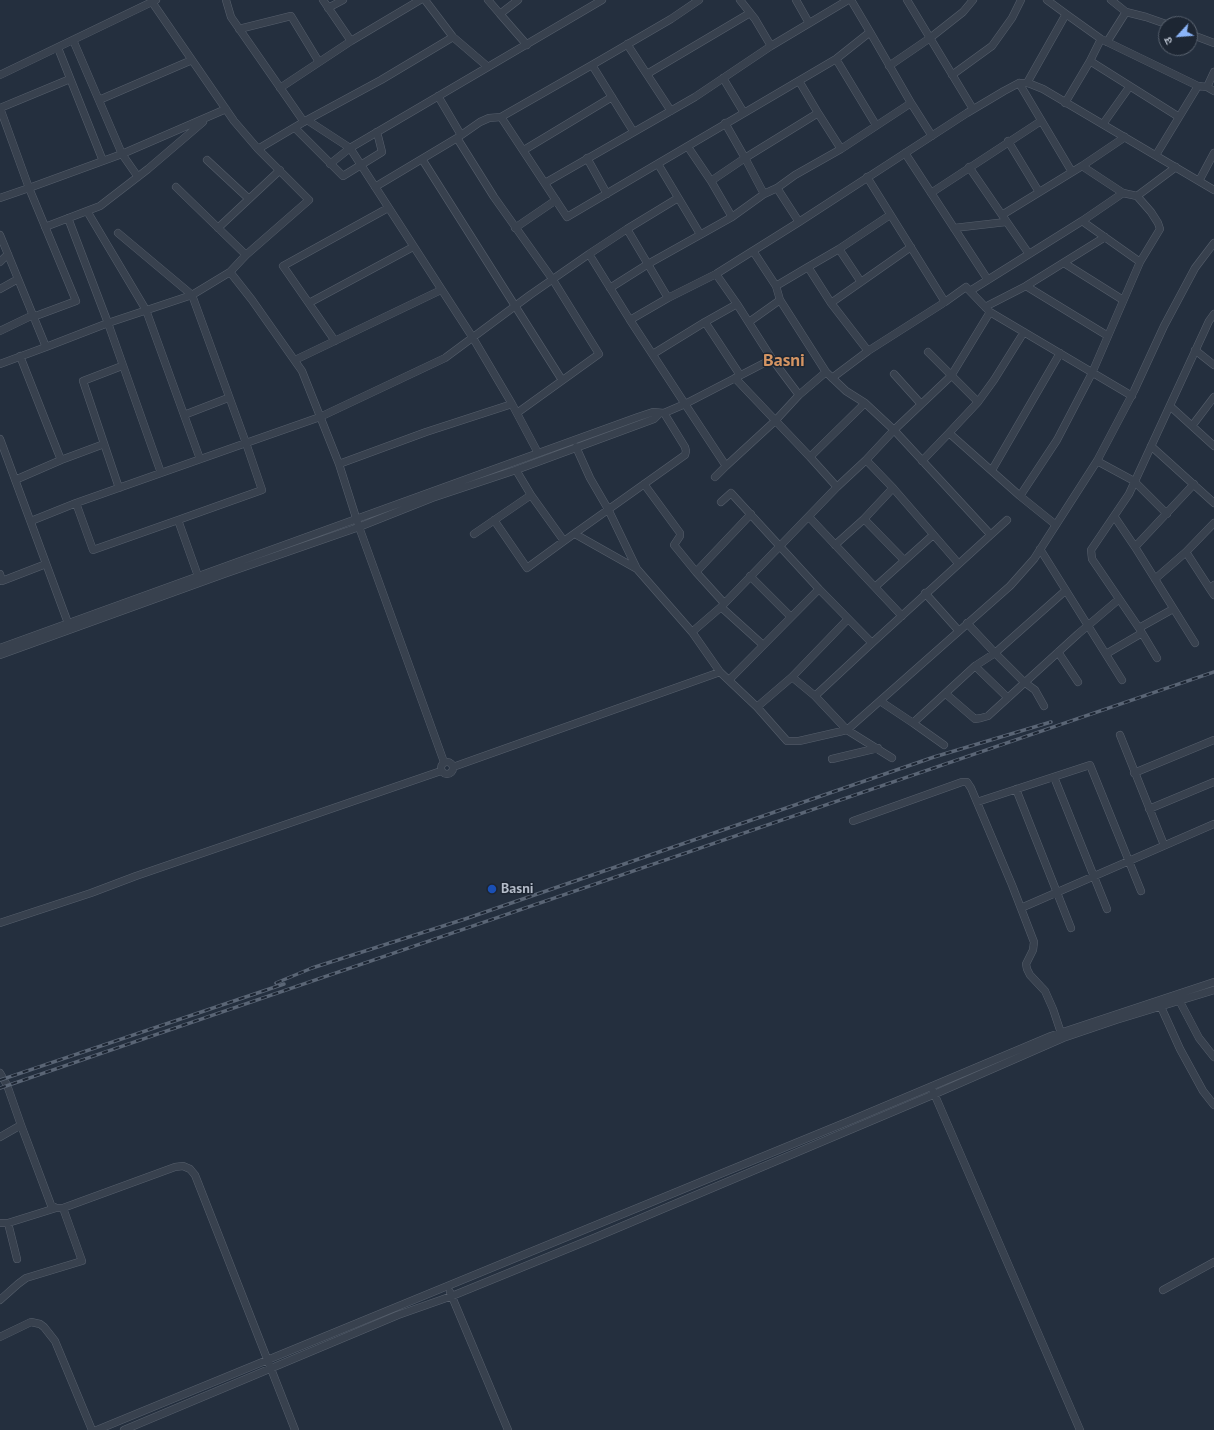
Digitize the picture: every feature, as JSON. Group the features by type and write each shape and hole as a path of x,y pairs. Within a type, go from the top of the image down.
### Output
{"street":[{"path":"226,0 231,17 280,88 306,121 350,148 473,338 512,404 538,453"},
{"path":"323,0 351,41"},
{"path":"328,8 343,0"},
{"path":"280,88 351,41 420,0"},
{"path":"425,0 452,37 488,67"},
{"path":"488,0 526,45"},
{"path":"500,14 518,0"},
{"path":"330,164 350,148 602,0"},
{"path":"375,187 480,122 489,118 501,117 671,19 699,0"},
{"path":"740,0 771,46"},
{"path":"796,0 809,23"},
{"path":"545,183 633,131 671,111 771,46 848,0"},
{"path":"851,0 932,136"},
{"path":"907,0 973,109"},
{"path":"889,66 930,38 963,12 973,0"},
{"path":"952,75 992,46 1012,18 1021,0"},
{"path":"1047,0 1104,40 1198,86 1207,87 1214,91"},
{"path":"1111,0 1126,12 1158,21"},
{"path":"0,75 150,2 234,121 258,149 309,200 246,255 230,272 192,295 108,323 0,364"},
{"path":"1065,103 1104,40 1126,12"},
{"path":"647,74 750,13"},
{"path":"1027,83 1066,14"},
{"path":"239,29 291,16 319,62"},
{"path":"501,117 567,217 836,59 870,32"},
{"path":"258,149 381,80 452,37"},
{"path":"1198,37 1214,43"},
{"path":"73,40 122,154 138,177"},
{"path":"627,44 671,111"},
{"path":"58,48 103,161"},
{"path":"836,59 876,125"},
{"path":"99,100 192,60"},
{"path":"1090,61 1179,117"},
{"path":"592,65 633,131"},
{"path":"1207,87 1214,72"},
{"path":"723,78 744,113"},
{"path":"0,330 33,316 76,301 29,188 0,108 70,79"},
{"path":"799,81 841,149"},
{"path":"1019,83 1072,172"},
{"path":"630,320 668,298 716,274 973,109 1004,90 1019,83 1027,83 1040,87 1214,190"},
{"path":"1103,124 1130,86"},
{"path":"1156,155 1198,86"},
{"path":"438,96 459,136 515,228 553,280 599,354 517,413"},
{"path":"524,150 612,97"},
{"path":"610,288 648,264 732,217 764,194 777,188 795,175 841,149 911,103"},
{"path":"0,198 122,154 226,109"},
{"path":"711,181 744,158 818,113"},
{"path":"45,227 100,206 138,177 210,116"},
{"path":"931,193 1008,141 1041,121"},
{"path":"725,123 764,194"},
{"path":"295,128 330,164 344,176 382,152 377,132"},
{"path":"1002,215 1082,166 1125,137"},
{"path":"1008,141 1039,192"},
{"path":"688,147 711,181 732,217"},
{"path":"905,153 988,280"},
{"path":"1199,181 1214,153"},
{"path":"587,158 607,194"},
{"path":"422,159 562,380"},
{"path":"207,160 249,199"},
{"path":"658,164 700,234"},
{"path":"1020,496 1057,440 1092,372 1140,262 1160,229 1151,212 1137,196 1123,193 1082,166"},
{"path":"969,167 1029,254"},
{"path":"1137,196 1176,167"},
{"path":"218,228 280,170"},
{"path":"867,177 945,302"},
{"path":"176,187 246,255"},
{"path":"777,188 799,222"},
{"path":"970,291 1082,221 1123,193"},
{"path":"31,521 76,503 320,417 445,358 589,254 678,198"},
{"path":"515,228 556,200"},
{"path":"335,341 283,266 388,208"},
{"path":"87,211 146,310 200,459"},
{"path":"776,286 839,249 890,214"},
{"path":"68,218 108,323 161,473"},
{"path":"1082,221 1140,262"},
{"path":"954,228 1006,222"},
{"path":"627,229 668,298"},
{"path":"76,503 93,550 262,490 192,295 118,233"},
{"path":"0,235 2,248 8,254 46,347"},
{"path":"692,632 723,605 836,487 866,460 894,430 951,376 987,310 1105,237"},
{"path":"576,448 637,569 692,632 720,672 757,707 787,741 799,741 847,730 958,630 1010,586 1026,568 1056,525 1097,461 1132,396 1167,320 1195,268 1214,243"},
{"path":"309,303 413,247"},
{"path":"832,304 911,247"},
{"path":"839,249 861,282"},
{"path":"752,251 776,286 780,300 826,372 851,394 865,403 894,430 990,534"},
{"path":"0,262 8,254"},
{"path":"589,254 630,320 726,466"},
{"path":"1064,263 1123,300"},
{"path":"808,267 832,304 868,351"},
{"path":"230,272 252,300 302,371 339,464 356,518 444,762"},
{"path":"716,274 772,359 800,395"},
{"path":"0,289 18,279"},
{"path":"1026,286 1108,336"},
{"path":"832,378 868,351 966,287 987,310 1132,396"},
{"path":"295,360 441,290"},
{"path":"749,322 780,300"},
{"path":"653,354 737,304"},
{"path":"1157,658 1092,559 1091,550 1129,494 1209,321 1214,314"},
{"path":"705,322 738,377 775,421 810,457 836,487"},
{"path":"922,461 978,402 994,380 1024,332"},
{"path":"1196,350 1214,366"},
{"path":"928,352 978,402"},
{"path":"992,470 1060,353"},
{"path":"20,356 61,460"},
{"path":"0,648 198,576 223,570 359,526 432,498 576,448 654,418 662,413 685,404 772,359"},
{"path":"119,488 82,381 122,366"},
{"path":"715,478 800,395 826,372"},
{"path":"894,374 921,404"},
{"path":"1192,426 1214,397"},
{"path":"184,415 228,398"},
{"path":"810,457 865,403"},
{"path":"339,464 426,432 512,404"},
{"path":"1170,406 1214,446"},
{"path":"0,655 356,518 638,417 653,412 662,413"},
{"path":"494,520 527,568 685,454 686,451 662,413"},
{"path":"949,433 1020,496 1056,525"},
{"path":"0,439 68,623"},
{"path":"15,480 61,460 104,444"},
{"path":"1151,446 1214,503"},
{"path":"866,460 893,488 958,563"},
{"path":"1097,461 1134,481 1167,514"},
{"path":"516,470 531,495 564,541"},
{"path":"644,484 680,533 680,536 674,545 723,605 763,645"},
{"path":"1135,547 1194,484"},
{"path":"835,545 864,519 893,488"},
{"path":"721,502 731,493 819,589 872,643"},
{"path":"474,534 531,495"},
{"path":"696,572 751,514"},
{"path":"809,516 902,616"},
{"path":"1114,516 1195,643"},
{"path":"864,519 904,560"},
{"path":"178,520 198,576"},
{"path":"815,696 925,593 1007,520"},
{"path":"1155,579 1186,552 1214,523"},
{"path":"575,534 637,569"},
{"path":"875,587 933,535"},
{"path":"1040,549 1122,680"},
{"path":"1186,552 1213,589"},
{"path":"0,574 2,581 46,564"},
{"path":"750,576 791,617"},
{"path":"729,680 819,589"},
{"path":"913,723 975,666 995,652 1066,591"},
{"path":"925,593 958,630"},
{"path":"946,694 975,719 988,716 1024,682 1118,600"},
{"path":"1106,654 1140,630 1174,609"},
{"path":"757,707 792,677 848,619"},
{"path":"967,623 1024,682 1035,690 1044,706"},
{"path":"1058,652 1078,682"},
{"path":"975,666 1008,698"},
{"path":"453,767 720,672"},
{"path":"792,677 815,696 847,730 892,758"},
{"path":"880,701 944,745"},
{"path":"1120,735 1164,845"},
{"path":"1134,773 1214,740"},
{"path":"832,759 878,748"},
{"path":"444,762 450,763 453,767"},
{"path":"441,771 441,765 444,762"},
{"path":"977,802 1090,765 1141,891"},
{"path":"441,771 448,775 452,772 453,767"},
{"path":"0,923 91,893 144,873 441,771"},
{"path":"1054,777 1107,909"},
{"path":"853,821 962,782 967,782 977,802 1034,942 1033,950 1026,964 1027,969 1030,976 1045,991 1053,1009 1061,1035"},
{"path":"1149,809 1214,782"},
{"path":"1016,789 1071,928"},
{"path":"1021,908 1128,860 1214,824"},
{"path":"97,1430 867,1114 931,1086 1061,1035 1214,982"},
{"path":"124,1430 398,1315 452,1296 934,1094 1061,1035 1214,990"},
{"path":"1179,1000 1199,1038 1214,1058"},
{"path":"1160,1007 1180,1049 1203,1091 1214,1104"},
{"path":"0,1073 5,1079 51,1204 59,1208 82,1261 26,1278 0,1300"},
{"path":"931,1086 1080,1430"},
{"path":"0,1137 21,1125"},
{"path":"17,1259 4,1223 59,1208 175,1167 183,1166 190,1169 195,1175 200,1187 295,1430"},
{"path":"1163,1290 1214,1262"},
{"path":"448,1286 508,1430"},
{"path":"0,1337 31,1322 40,1324 44,1327 55,1341 92,1430"}],"railway":[{"path":"0,1088 1214,672"},
{"path":"276,983 312,968 465,919 934,757 1051,722"},
{"path":"0,1080 284,984"}],"place":[{"name":"Basni","path":"492,889"}],"district":[{"name":"Basni","path":"784,361"}]}
